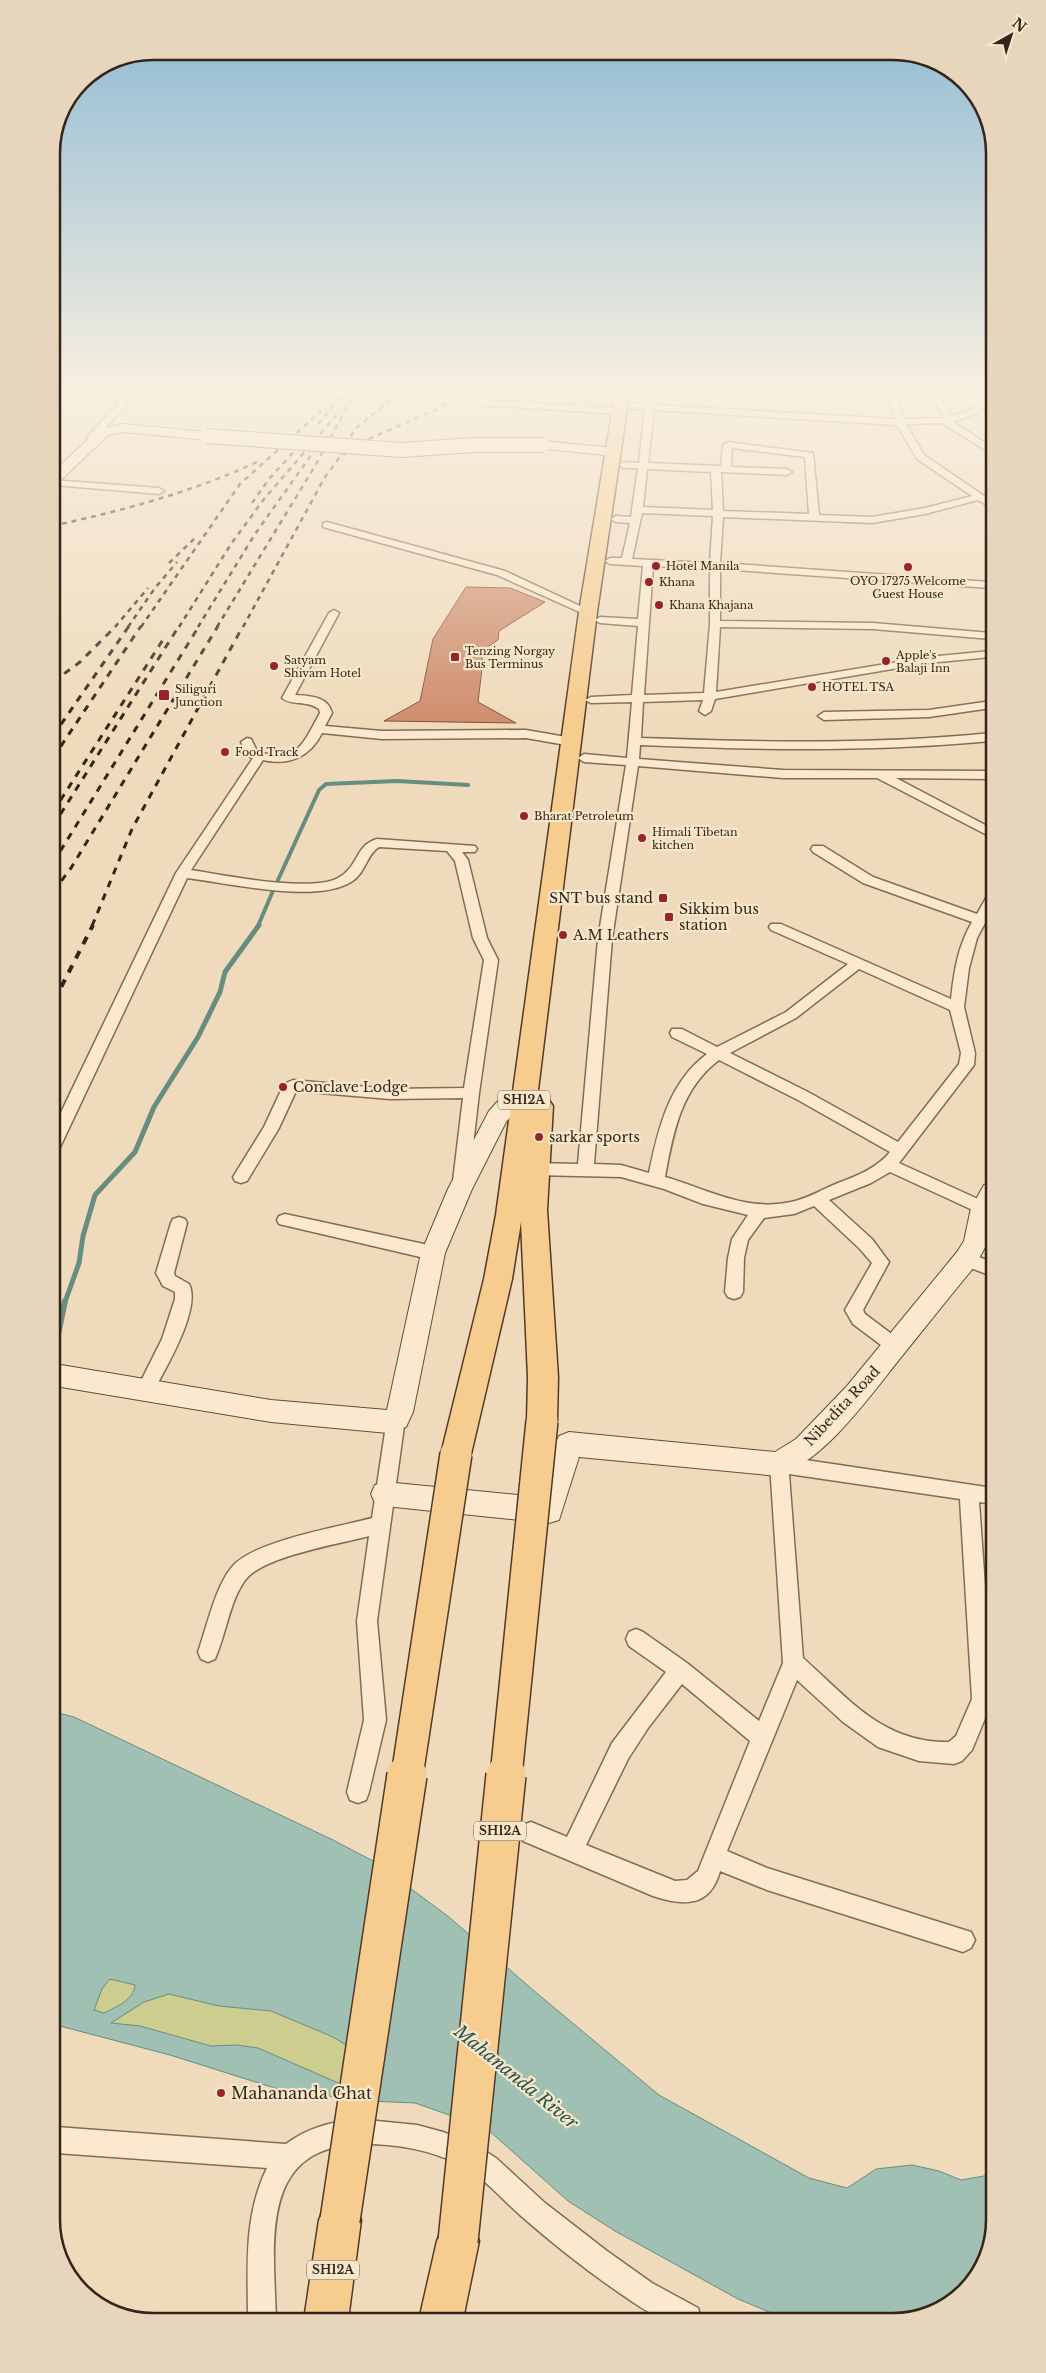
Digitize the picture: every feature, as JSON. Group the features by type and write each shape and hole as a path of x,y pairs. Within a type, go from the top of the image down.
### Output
{"main road":[{"name":"SH12A","path":"610,562 612,500"},
{"name":"SH12A","path":"443,2313 458,2241 542,1421 543,1377 534,1249 534,1169 594,616 610,562 619,500"},
{"name":"SH12A","path":"327,2313 456,1454 498,1279 509,1215 523,1102 580,748 591,700 594,616"}],"street":[{"path":"639,500 637,515 610,562 715,566 986,585"},
{"path":"705,712 710,696 715,624 715,566 719,500"},
{"path":"813,500 814,518"},
{"path":"616,519 637,515 718,514 883,519 969,500"},
{"path":"327,525 501,573 594,616 645,623"},
{"path":"586,1169 606,939 633,762 645,623 648,563"},
{"path":"247,742 252,753 279,758 298,754 310,744 326,713 320,703 305,697 288,698 334,614"},
{"path":"715,624 873,626 986,636"},
{"path":"591,700 710,696 888,666 986,655"},
{"path":"824,716 898,716 951,712 986,705"},
{"path":"317,729 382,735 526,734 633,762 783,774 986,774"},
{"path":"635,741 778,747 863,746 986,737"},
{"path":"60,1130 182,873 260,756"},
{"path":"881,775 986,830"},
{"path":"182,873 286,886 321,888 339,883 354,873 365,850 377,843 470,849"},
{"path":"451,848 461,860 480,938 491,960 471,1093 460,1188"},
{"path":"818,850 868,880 979,920"},
{"path":"534,1169 621,1171 703,1198 759,1212 794,1208 865,1179 888,1165 966,1065 968,1054 957,1007 962,968 970,938 986,909"},
{"path":"776,927 957,1007"},
{"path":"656,1181 665,1131 688,1081 707,1060 792,1014 858,963"},
{"path":"677,1033 803,1096 899,1150"},
{"path":"241,1177 271,1128 289,1088 293,1085 390,1094 471,1093"},
{"path":"358,1792 375,1720 367,1621 380,1525 396,1419 400,1412 433,1253 460,1188 497,1117 505,1108 523,1102"},
{"path":"888,1165 986,1209"},
{"path":"818,1199 866,1244 881,1262 879,1269 860,1296 854,1310 859,1319 895,1346"},
{"path":"734,1292 736,1258 740,1239 759,1212"},
{"name":"Nibedita Road","path":"779,1464 806,1446 856,1394 966,1259 976,1242 986,1212"},
{"path":"285,1220 433,1253"},
{"path":"146,1389 174,1332 183,1302 183,1289 169,1281 164,1273 179,1223"},
{"path":"966,1259 986,1267"},
{"path":"60,1376 271,1411 388,1422 396,1419"},
{"path":"385,1494 549,1511 569,1444 779,1464 986,1495"},
{"path":"531,1833 653,1885 674,1892 692,1891 707,1878 713,1857 793,1663 779,1464"},
{"path":"793,1663 860,1721 886,1740 940,1754 954,1753 964,1743 983,1699 969,1492"},
{"path":"208,1652 240,1572 252,1563 273,1553 380,1525"},
{"path":"636,1639 680,1670 762,1737"},
{"path":"572,1850 620,1751 640,1721 680,1670"},
{"path":"713,1857 767,1880 963,1940"},
{"path":"262,2313 264,2210 276,2177 290,2157 304,2144 317,2138 342,2132 398,2134 462,2152 494,2174 534,2210 593,2257 636,2288 679,2313"},
{"path":"60,2140 290,2157"}],"green space":[{"path":"110,1979 135,1985 134,1990 128,1999 104,2013 94,2010 102,1989"},
{"path":"169,1994 219,2006 271,2011 333,2037 351,2048 343,2085 258,2048 237,2045 211,2046 140,2026 110,2023 144,2002"}],"water":[{"name":"Mahananda River","path":"60,1713 74,1717 333,1840 375,1862 449,1917 659,2095 809,2178 847,2188 876,2169 912,2165 939,2171 961,2180 986,2176 984,2238 981,2250 967,2277 950,2294 923,2308 893,2313 771,2313 738,2299 615,2231 568,2201 486,2128 415,2103 368,2101 284,2091 170,2055 60,2026","holes":["110,1979 135,1985 131,1995 124,2002 104,2013 94,2010 102,1989","169,1994 219,2006 271,2011 333,2037 351,2048 343,2085 258,2048 237,2045 211,2046 140,2026 111,2023 144,2002"]}],"building":[{"name":"Tenzing Norgay Bus Terminus","path":"466,587 510,588 545,602 499,631 498,640 480,652 483,661 478,702 516,723 384,721 420,701 433,639"}],"waterway":[{"path":"278,880 319,790 326,784 397,781 468,785"},
{"path":"258,926 275,886"},
{"path":"65,1302 79,1263 83,1236 95,1195 135,1152 154,1107 198,1037 220,992 225,972 259,925"},
{"path":"60,1325 65,1301"}],"railway":[{"path":"60,524 155,500"},
{"path":"141,627 229,500"},
{"path":"179,627 231,544 263,500"},
{"path":"198,627 255,534 279,500"},
{"path":"217,627 294,500"},
{"path":"243,627 313,500"},
{"path":"169,563 194,539"},
{"path":"128,627 155,588 177,562"},
{"path":"115,627 148,588"},
{"path":"60,726 129,626"},
{"path":"60,748 141,626"},
{"path":"60,815 179,626"},
{"path":"60,852 199,626"},
{"path":"60,883 71,868 218,626"},
{"path":"92,926 132,829 243,626"},
{"path":"60,677 80,662 115,627"},
{"path":"60,801 166,635"},
{"path":"60,989 93,925"}],"place":[{"name":"Hotel Manila","path":"656,566"},
{"name":"OYO 17275 Welcome Guest House","path":"908,567"},
{"name":"Khana","path":"649,582"},
{"name":"Khana Khajana","path":"659,605"},
{"name":"Tenzing Norgay Bus Terminus","path":"455,657"},
{"name":"Apple's Balaji Inn","path":"886,661"},
{"name":"Satyam Shivam Hotel","path":"274,666"},
{"name":"HOTEL TSA","path":"812,687"},
{"name":"Siliguri Junction","path":"164,695"},
{"name":"Food Track","path":"225,752"},
{"name":"Bharat Petroleum","path":"524,816"},
{"name":"Himali Tibetan kitchen","path":"642,838"},
{"name":"SNT bus stand","path":"663,898"},
{"name":"Sikkim bus station","path":"669,917"},
{"name":"A.M Leathers","path":"563,935"},
{"name":"Conclave Lodge","path":"283,1087"},
{"name":"sarkar sports","path":"539,1137"},
{"name":"Mahananda Ghat","path":"221,2093"}]}
